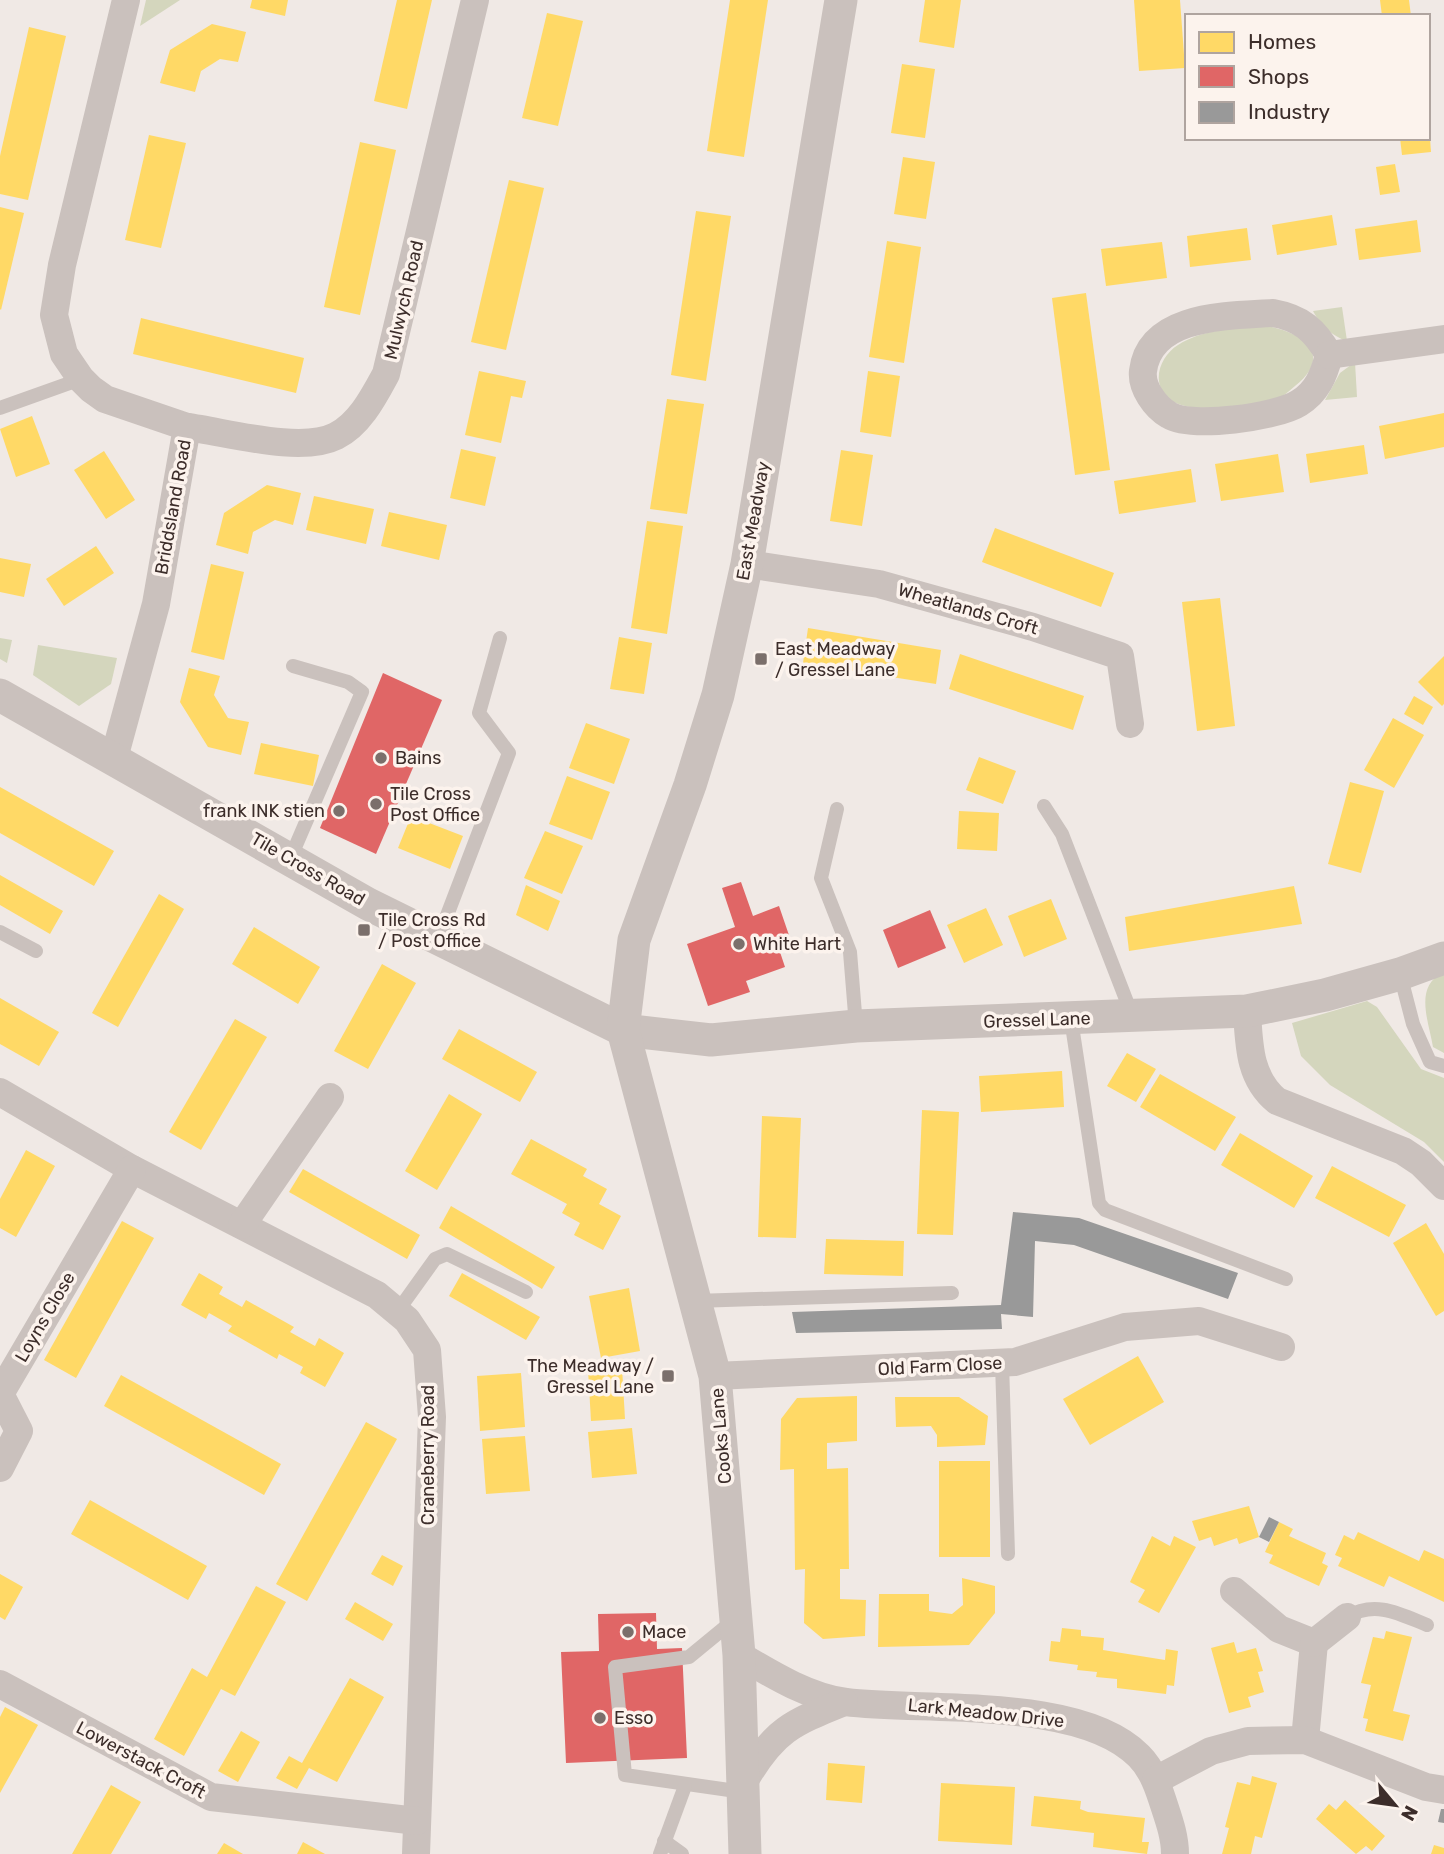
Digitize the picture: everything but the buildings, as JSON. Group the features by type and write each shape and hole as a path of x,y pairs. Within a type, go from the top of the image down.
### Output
{"street":[{"name":"Briddsland Road","path":"114,758 156,604 187,427 105,400 80,379 64,354 54,315 62,265 126,0"},
{"name":"Mulwych Road","path":"187,427 303,444 337,436 365,411 386,374 475,0"},
{"name":"East Meadway","path":"623,1030 634,940 690,785 718,695 747,564 841,0"},
{"path":"1272,313 1288,316 1304,323 1319,337 1329,355 1325,373 1315,389 1300,402 1284,411 1257,415 1197,421 1169,415 1146,390 1142,376 1151,348 1171,330 1235,316 1272,313"},
{"path":"1329,355 1444,339"},
{"name":"Wheatlands Croft","path":"747,564 878,584 1033,627 1120,656 1130,724"},
{"name":"Tile Cross Road","path":"0,695 290,859 438,939 623,1030"},
{"name":"Gressel Lane","path":"623,1030 711,1040 856,1026 1247,1012 1400,974 1444,958"},
{"path":"1247,1012 1249,1046 1256,1078 1264,1091 1277,1101 1403,1151 1421,1163 1444,1186"},
{"name":"Cooks Lane","path":"623,1030 716,1376 739,1655 745,1854"},
{"name":"Craneberry Road","path":"0,1092 132,1169 377,1294 397,1312 427,1350 432,1417 416,1854"},
{"path":"242,1225 330,1097"},
{"name":"Loyns Close","path":"0,1468 19,1431 1,1394 132,1169"},
{"name":"Old Farm Close","path":"716,1376 1015,1362 1125,1327 1199,1321 1281,1347"},
{"path":"1234,1591 1279,1629 1314,1643"},
{"path":"1305,1740 1314,1643 1347,1617"},
{"name":"Lark Meadow Drive","path":"739,1655 781,1679 844,1702 1012,1712 1076,1723 1119,1740 1140,1756 1156,1780 1175,1840 1175,1854"},
{"name":"Lowerstack Croft","path":"0,1684 211,1797 417,1821"},
{"name":"Lark Meadow Drive","path":"745,1786 762,1751 781,1732 799,1720 844,1702"},
{"path":"1156,1780 1211,1751 1236,1744 1248,1741 1305,1740 1426,1787 1444,1790"}],"lane":[{"path":"0,408 80,379"},
{"path":"438,939 509,753 479,713 500,638"},
{"path":"290,859 362,692 348,682 293,666"},
{"path":"1044,807 1066,845 1133,1017"},
{"path":"837,809 821,878 850,952 856,1026"},
{"path":"0,932 36,951"},
{"path":"1400,974 1413,1024 1430,1062 1444,1066"},
{"path":"1071,1019 1099,1203 1105,1210 1286,1279"},
{"path":"397,1312 435,1259 447,1254 526,1292"},
{"path":"695,1301 952,1293"},
{"path":"1002,1363 1008,1554"},
{"path":"1347,1617 1359,1610 1376,1607 1427,1625"},
{"path":"736,1618 689,1657 615,1667 625,1775 685,1786 745,1786"},
{"path":"682,1854 662,1847 685,1786"}],"green space":[{"path":"146,0 180,0 140,26"},
{"path":"1342,307 1347,341 1327,330 1313,311"},
{"path":"1256,325 1284,330 1306,343 1312,351 1313,362 1308,373 1283,396 1262,405 1217,409 1183,405 1173,402 1163,393 1159,378 1162,363 1178,345 1206,333"},
{"path":"1355,362 1357,397 1325,400 1340,373"},
{"path":"0,638 12,640 7,663 0,659"},
{"path":"38,645 117,658 111,684 79,706 33,675"},
{"path":"1444,972 1444,1053 1433,1047 1425,1005 1429,986 1434,978"},
{"path":"1367,1001 1377,1007 1421,1069 1444,1078 1444,1162 1424,1142 1330,1085 1301,1056 1292,1023"}],"place":[{"name":"East Meadway / Gressel Lane","path":"761,659"},
{"name":"Bains","path":"381,758"},
{"name":"Tile Cross Post Office","path":"376,804"},
{"name":"frank INK stien","path":"339,811"},
{"name":"Tile Cross Rd / Post Office","path":"364,930"},
{"name":"White Hart","path":"739,944"},
{"name":"The Meadway / Gressel Lane","path":"668,1376"},
{"name":"Mace","path":"628,1632"},
{"name":"Esso","path":"600,1718"}]}
